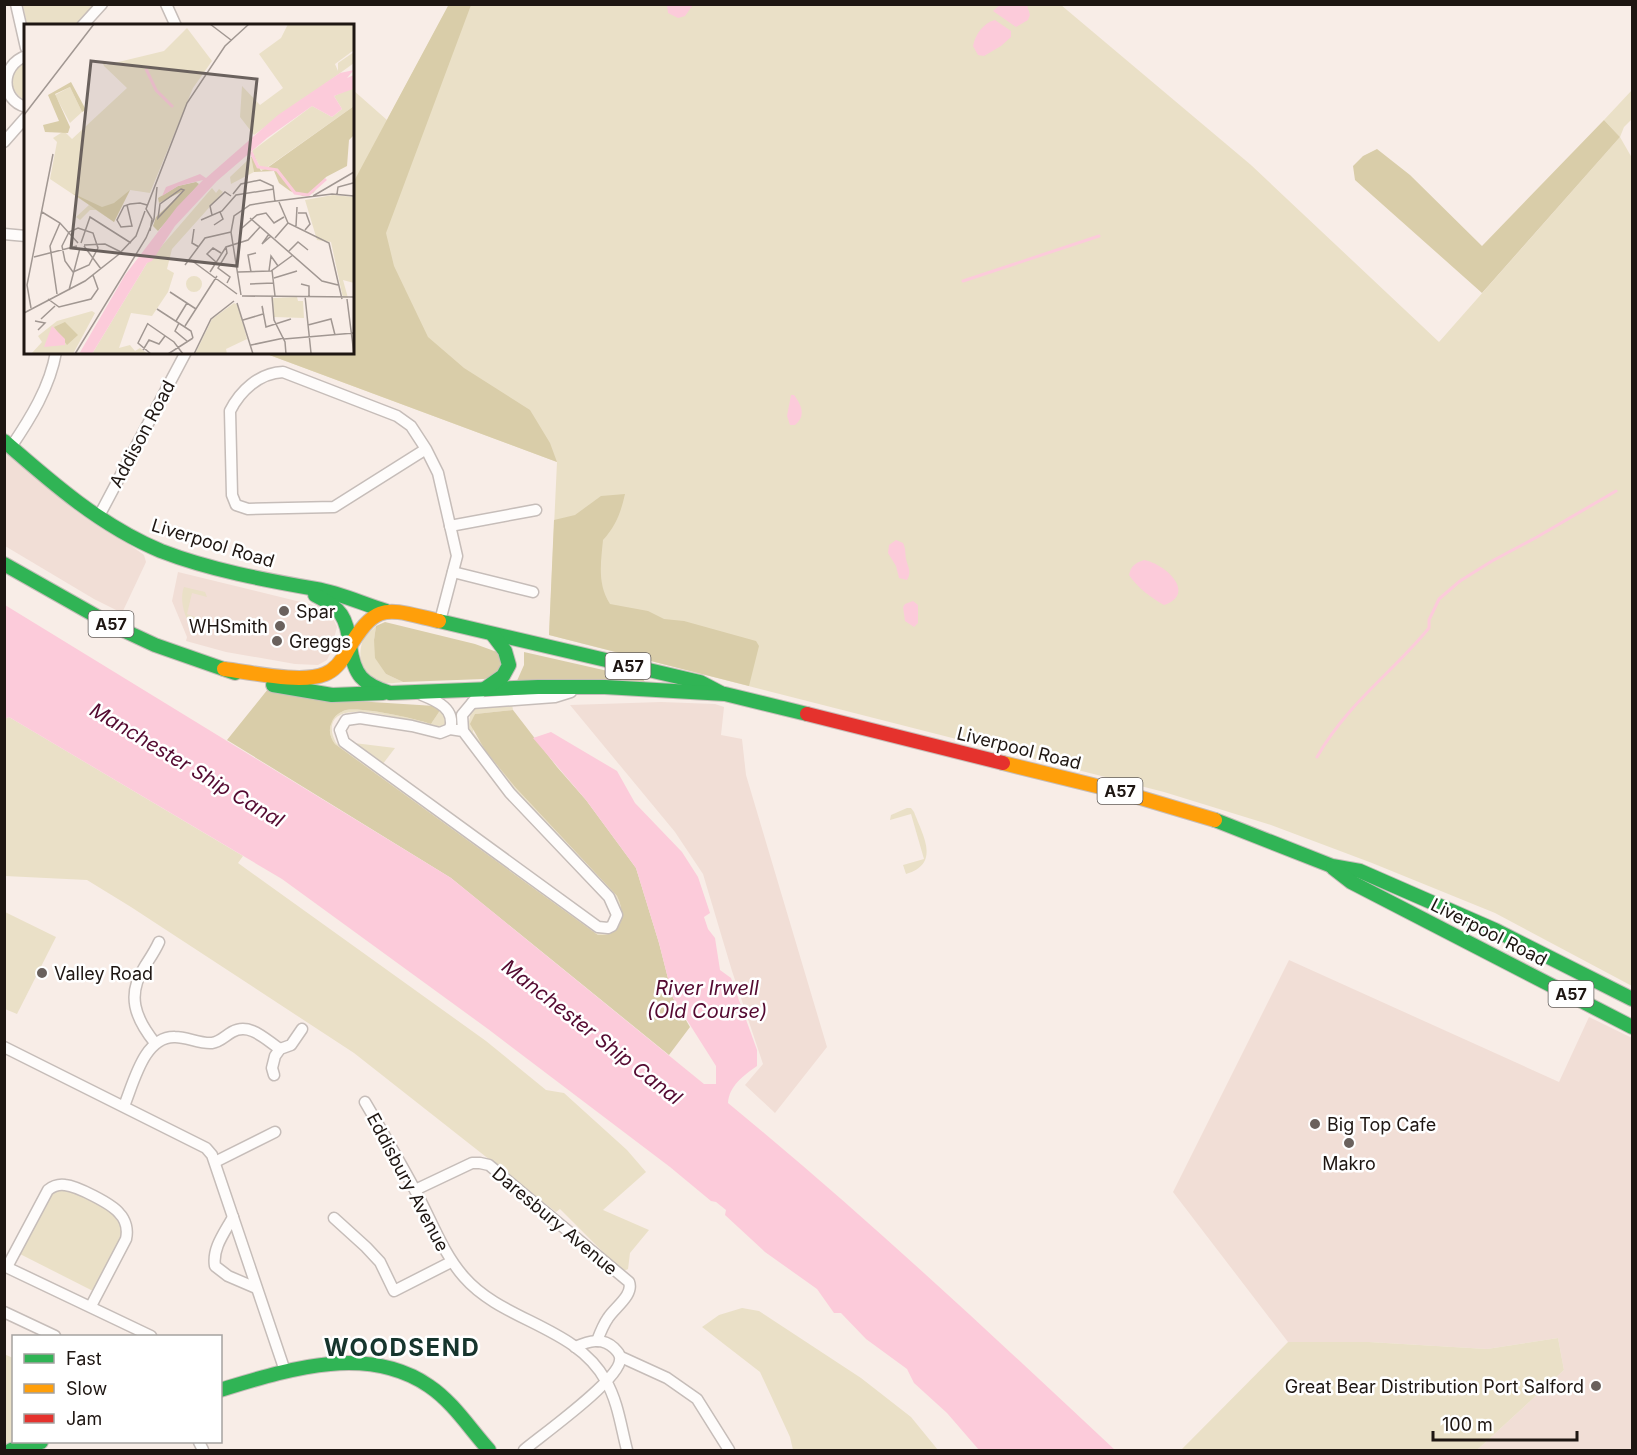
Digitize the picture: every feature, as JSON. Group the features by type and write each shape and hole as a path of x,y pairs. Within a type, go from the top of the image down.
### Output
{"main road":[{"name":"Liverpool Road","path":"8,444 99,516 129,535 162,551 299,587 318,588 386,611"},
{"name":"A57","path":"4,564 112,625 155,645 267,684 315,693 342,695 485,689"},
{"name":"Liverpool Road","path":"299,587 337,607 346,620 350,646"},
{"name":"A57","path":"225,669 316,677 336,667 361,626 372,617 386,611 404,612 493,635"},
{"name":"Liverpool Road","path":"493,635 700,682 725,694 1121,792 1224,823 1332,867 1360,871 1495,930 1632,999"},
{"path":"485,689 501,680 509,667 505,648 493,635"},
{"name":"A57","path":"350,646 352,663 358,676 368,686 390,693"},
{"name":"Liverpool Road","path":"485,689 589,687 697,695 725,694"},
{"name":"Liverpool Road","path":"1332,867 1351,882 1632,1027"},
{"path":"222,1389 285,1371 345,1363 392,1369 410,1374 431,1386 489,1450"},
{"path":"11,1450 37,1443"}],"street":[{"path":"16,4 24,39"},
{"path":"84,24 102,4"},
{"path":"166,4 175,24"},
{"path":"24,57 17,59 10,66 5,79 7,92 13,100 24,106"},
{"path":"4,142 24,119"},
{"path":"4,234 24,236"},
{"path":"8,444 27,423 37,405 55,354"},
{"name":"Addison Road","path":"99,516 185,354"},
{"path":"426,449 334,507 248,509 236,505 232,495 230,411 234,403 260,377 283,372 397,416 411,426 426,449 438,473 457,556 440,621"},
{"path":"450,526 536,510"},
{"path":"453,572 533,592"},
{"path":"472,703 481,700 555,697 589,687"},
{"path":"463,731 450,729 440,733 430,732 412,726 360,718 346,720 340,730 344,742 598,927 612,926 617,915 609,897 510,793 463,731 462,715 485,689"},
{"path":"416,692 435,700 449,711 452,722 450,729"},
{"path":"155,1043 139,1020 134,994 145,966 153,956 159,942"},
{"path":"153,956 164,959"},
{"path":"124,1106 148,1050 155,1043 170,1037 209,1043 219,1041 236,1030 243,1029 255,1031 280,1049"},
{"path":"274,1075 272,1062 280,1049 291,1045 302,1029"},
{"path":"6,1050 206,1148 215,1162 285,1371"},
{"name":"Eddisbury Avenue","path":"365,1102 415,1190 451,1262 485,1298 576,1347 592,1361 607,1382 627,1450"},
{"path":"215,1162 275,1132"},
{"name":"Daresbury Avenue","path":"415,1190 472,1163 489,1166 629,1282 631,1286 629,1292 607,1319 597,1341"},
{"path":"91,1306 126,1239 126,1227 124,1220 114,1208 73,1187 58,1184 48,1190 6,1266 149,1335"},
{"path":"234,1217 216,1248 215,1266 228,1276 256,1288"},
{"name":"Eddisbury Avenue","path":"333,1218 366,1247 380,1263 394,1291 451,1262"},
{"path":"4,1312 53,1335"},
{"path":"576,1347 597,1341 610,1346 621,1357 667,1378 697,1399 729,1450"},
{"path":"524,1450 607,1382 621,1357"}],"shaded area":[{"path":"449,4 471,5 386,233 394,266 428,337 464,368 530,410 550,443 557,462 267,354 354,354 354,181"},
{"path":"23,5 96,5 78,24 27,24"},
{"path":"449,5 1061,5 1251,165 1439,342 1620,137 1632,158 1632,986 1495,913 1271,825 1164,792 549,635 557,462 267,354 354,354 354,91 387,120"},
{"path":"24,63 24,99 15,92 12,81 15,70"},
{"path":"1632,90 1632,119 1624,127 1620,137 1604,120"},
{"path":"1604,120 1620,137 1482,293 1355,180 1353,166 1363,156 1377,149 1410,175 1482,246"},
{"path":"4,448 81,510 144,555 146,562 122,613 5,546"},
{"path":"625,494 617,518 603,540 602,581 610,604 648,611 664,619 684,621 756,641 759,646 749,686 549,635 554,520 575,515 601,496"},
{"path":"178,572 321,607 330,612 337,627 327,660 318,665 295,664 226,652 186,641 187,637 172,601"},
{"path":"184,587 205,592 207,597 192,593 187,614 201,619 199,629 203,630 202,634 192,627 185,614 182,600"},
{"path":"385,622 475,644 497,652 502,661 496,676 484,679 403,682 386,674 375,658 374,640 376,626"},
{"path":"376,626 374,640 386,674 403,682 377,682 369,677 362,666 360,654 362,641"},
{"path":"524,652 643,679 645,682 516,683 524,665"},
{"path":"268,689 340,700 435,706 441,709 431,724 401,716 354,709 346,710 334,718 330,733 335,744 598,935 613,932 622,917 617,896 515,787 485,750 470,724 475,714 513,710 586,800 636,868 673,998 690,1027 669,1055 451,878 227,740"},
{"path":"661,702 715,704 724,707 721,735 742,739 746,775 827,1047 775,1113 745,1085 763,1064 703,874 675,832 570,705"},
{"path":"512,704 513,710 475,714 473,732 515,787 617,896 622,917 617,928 613,932 606,935 598,935 335,744 330,733 330,728 334,718 346,710 354,709 401,716 431,724 441,709 447,717 443,728 383,714 349,712 338,716 332,725 332,734 336,743 599,933 613,931 617,927 620,916 615,897 513,790 468,728 466,722 469,721 471,712 476,707"},
{"path":"9,717 243,856 238,863 486,1041 546,1090 564,1093 627,1150 646,1172 603,1210 649,1230 630,1253 628,1269 624,1271 616,1265 560,1209 556,1212 354,1053 131,907 87,880 5,876 4,719"},
{"path":"354,743 395,748 382,765"},
{"path":"911,808 914,812 927,848 923,863 906,874 903,865 924,859 911,814 890,820 891,815"},
{"path":"5,912 56,937 17,1014 5,1009"},
{"path":"1289,960 1559,1082 1589,1017 1632,1038 1632,1450 1477,1450 1564,1370 1558,1338 1487,1349 1369,1342 1288,1342 1173,1192"},
{"path":"64,1187 109,1210 122,1226 122,1234 93,1291 18,1253 54,1188"},
{"path":"742,1308 759,1311 861,1378 911,1417 938,1450 793,1450 790,1437 760,1372 702,1327 719,1315"},
{"path":"1558,1338 1564,1370 1477,1450 1181,1450 1288,1342 1369,1342 1487,1349"},
{"path":"4,1354 12,1358 13,1443 5,1445"}],"water":[{"path":"667,4 693,5 685,16 678,18 668,13"},
{"path":"1000,5 1027,5 1030,15 1028,20 1016,27 993,11"},
{"path":"995,20 1011,31 1011,37 984,56 978,55 973,46 976,38 983,27"},
{"path":"791,395 797,399 802,411 801,418 795,425 790,425 787,416"},
{"path":"896,540 903,543 905,547 909,572 907,580 899,578 896,566 888,553 889,545"},
{"path":"1144,560 1161,567 1175,580 1178,594 1174,600 1164,605 1145,592 1129,575 1136,564"},
{"path":"913,601 918,605 918,623 914,627 905,621 903,607"},
{"path":"5,605 451,878 704,1084 716,1084 716,1066 673,998 636,868 586,800 533,738 551,732 617,771 635,803 682,852 698,877 710,913 704,917 708,929 715,938 720,970 731,978 757,1050 757,1066 734,1086 728,1103 876,1230 1115,1450 979,1450 947,1413 914,1383 907,1369 866,1339 841,1313 834,1313 817,1289 765,1252 725,1215 726,1210 711,1201 670,1167 488,1029 282,879 9,717 5,719"}],"waterway":[{"path":"963,281 1099,236"},
{"path":"1317,757 1342,721 1429,628 1429,620 1439,599 1460,581 1492,561 1616,491"}],"traffic: fast":[{"path":"4,441 78,502 118,529 161,551 218,569 334,593 386,611"},
{"path":"4,564 112,625 155,645 235,673"},
{"path":"315,595 331,604 341,614 347,628 350,646"},
{"path":"439,621 700,682 721,693"},
{"path":"486,688 503,676 509,665 505,651 493,635"},
{"path":"350,646 354,664 361,677 372,686 390,693 538,687 605,687 725,694 807,714"},
{"path":"273,685 332,695 383,693"},
{"path":"1215,820 1332,866 1360,871 1495,930 1632,999"},
{"path":"1333,868 1351,882 1632,1027"},
{"path":"222,1389 272,1375 326,1364 353,1363 379,1366 405,1373 438,1392 489,1450"},
{"path":"11,1450 37,1443"}],"traffic: slow":[{"path":"224,669 289,678 315,677 329,672 338,665 357,635 375,616 384,612 395,612 439,621"},
{"path":"1003,763 1121,792 1215,820"}],"traffic: jam":[{"path":"807,714 1003,763"}],"place":[{"name":"Spar","path":"284,611"},
{"name":"WHSmith","path":"280,626"},
{"name":"Greggs","path":"277,641"},
{"name":"Valley Road","path":"42,973"},
{"name":"Big Top Cafe","path":"1315,1124"},
{"name":"Makro","path":"1349,1143"},
{"name":"Great Bear Distribution Port Salford","path":"1596,1386"}],"district":[{"name":"WOODSEND","path":"402,1347"}],"water label":[{"name":"Manchester Ship Canal","path":"187,765"},
{"name":"River Irwell (Old Course)","path":"707,1000"},
{"name":"Manchester Ship Canal","path":"592,1032"}]}
